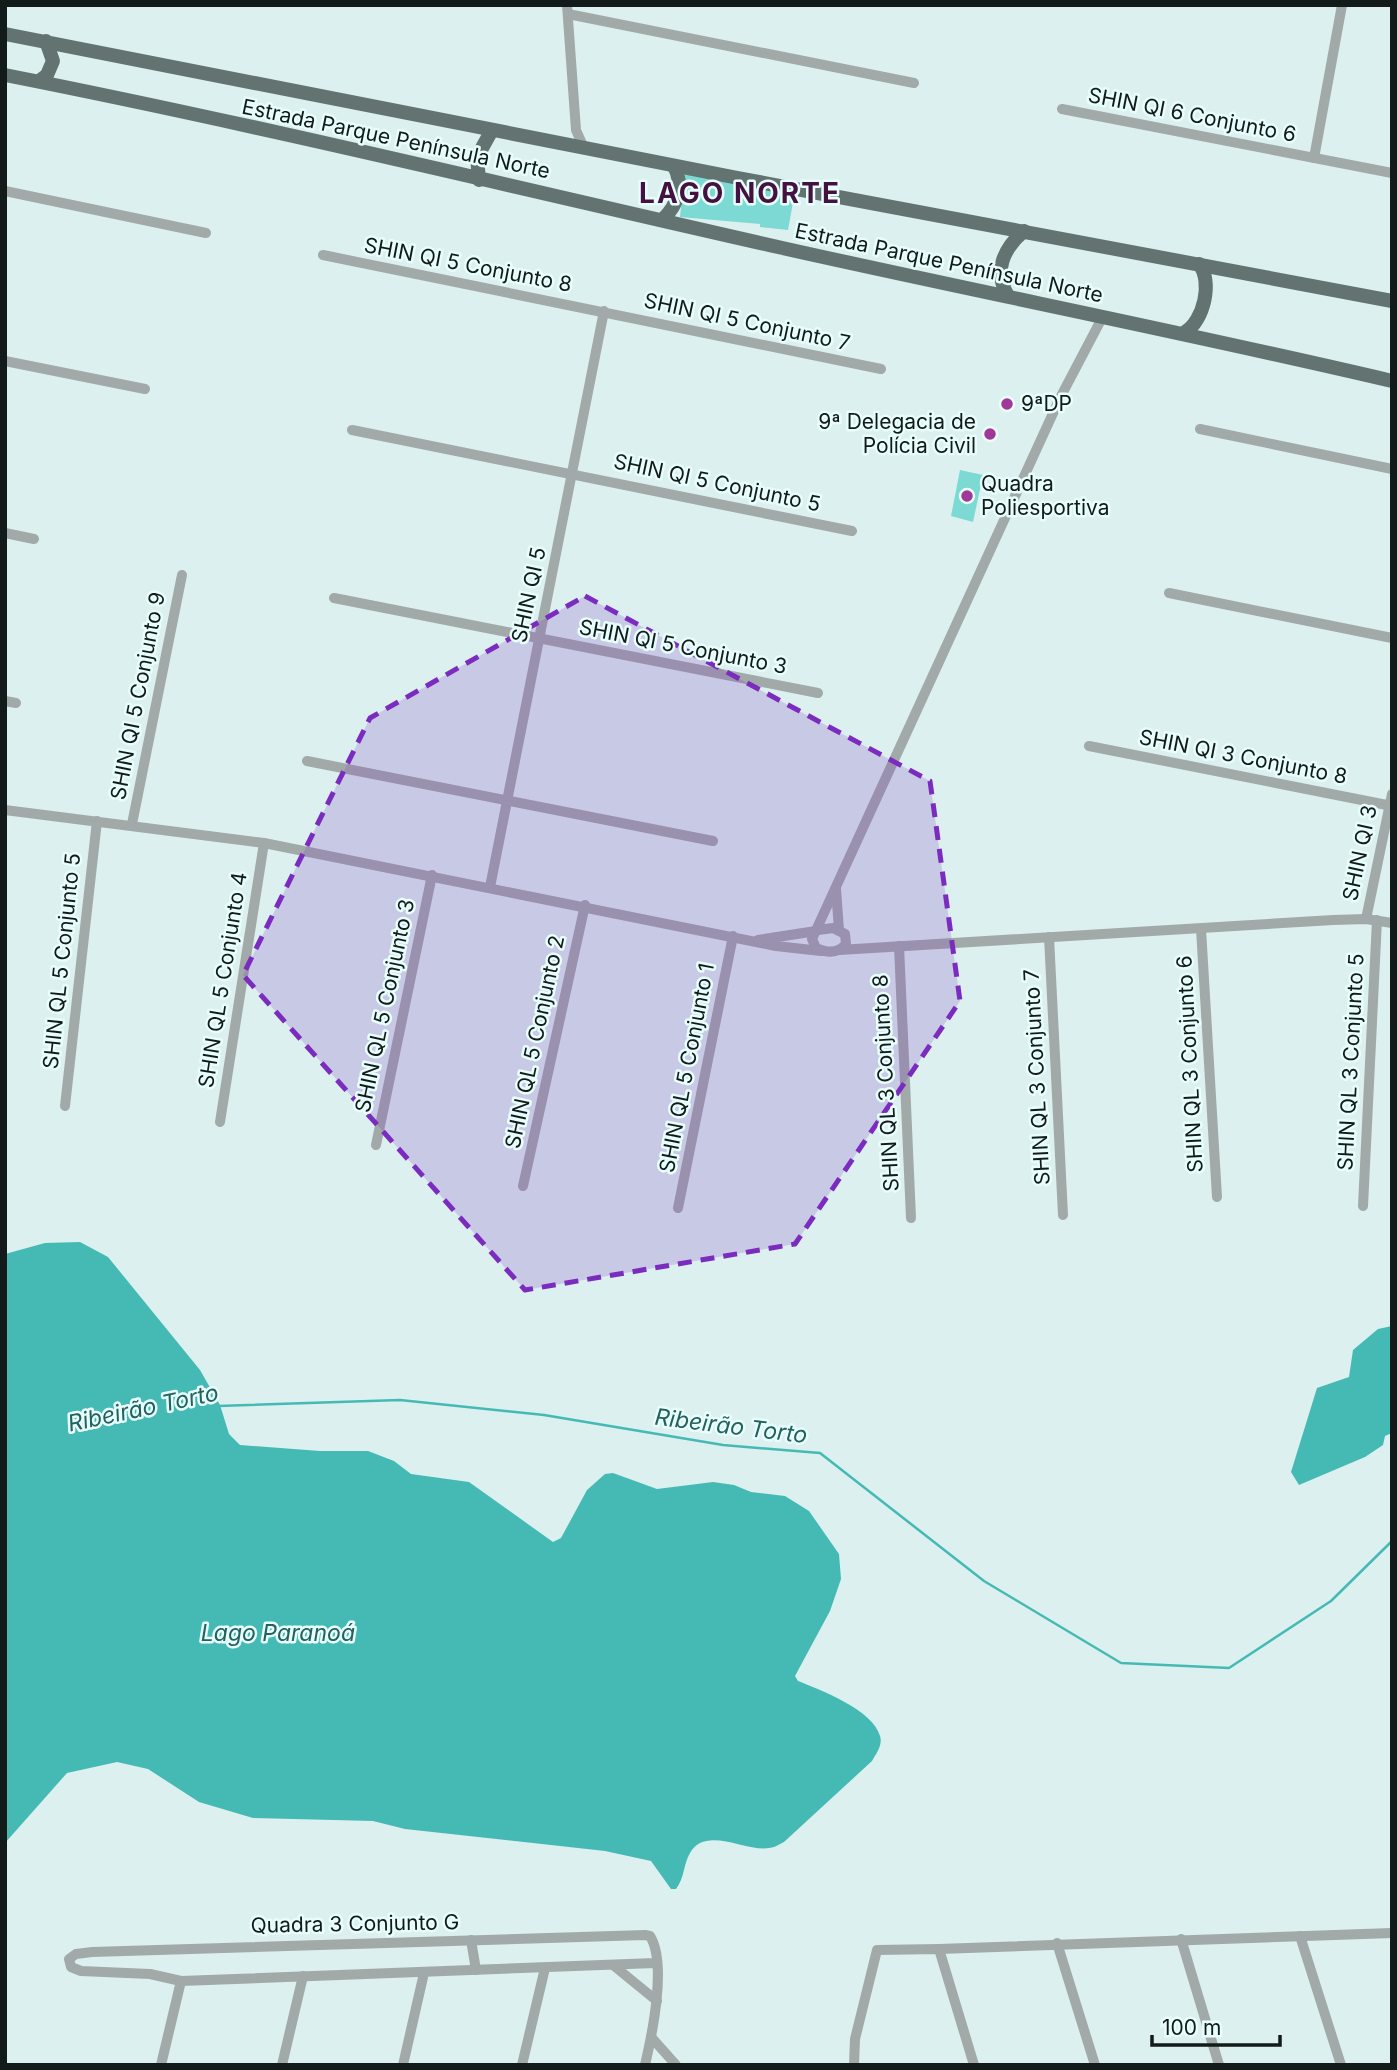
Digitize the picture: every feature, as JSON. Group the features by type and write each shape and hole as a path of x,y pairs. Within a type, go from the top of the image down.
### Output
{"main road":[{"name":"Estrada Parque Península Norte","path":"5,34 674,166 1392,301"},
{"path":"38,81 47,75 53,61 46,41"},
{"name":"Estrada Parque Península Norte","path":"5,75 1096,316 1185,332 1392,380"},
{"path":"479,180 478,158 492,130"},
{"path":"663,219 671,212 678,197 679,178 674,166"},
{"path":"1008,296 1001,283 1002,262 1007,247 1024,231"},
{"path":"1185,332 1199,318 1206,277 1199,264"}],"street":[{"path":"1314,158 1342,5"},
{"path":"583,146 576,130 568,10 914,83"},
{"name":"SHIN QI 6 Conjunto 6","path":"1062,109 1392,173"},
{"path":"563,143 576,130"},
{"path":"5,191 206,233"},
{"name":"SHIN QI 5 Conjunto 8","path":"323,255 604,312"},
{"name":"SHIN QI 5 Conjunto 7","path":"604,312 881,369"},
{"name":"SHIN QI 5","path":"491,887 604,312"},
{"path":"821,951 813,944 819,921 1088,340 1096,316"},
{"path":"5,361 145,389"},
{"path":"1200,429 1392,469"},
{"name":"SHIN QI 5 Conjunto 5","path":"352,430 852,531"},
{"path":"5,533 34,539"},
{"name":"SHIN QI 5 Conjunto 9","path":"132,824 182,575"},
{"path":"1169,593 1392,638"},
{"name":"SHIN QI 5 Conjunto 3","path":"334,598 818,693"},
{"name":"SHIN QI 3 Conjunto 8","path":"1089,746 1391,802"},
{"path":"307,761 713,841"},
{"name":"SHIN QI 3","path":"1371,920 1391,802"},
{"path":"5,810 132,824 264,843 585,905 798,950 821,951 1371,920 1392,923"},
{"name":"SHIN QL 5 Conjunto 5","path":"65,1106 97,821"},
{"name":"SHIN QL 5 Conjunto 4","path":"220,1122 264,843"},
{"name":"SHIN QL 5 Conjunto 3","path":"376,1145 432,875"},
{"path":"836,889 839,929 847,939 886,946"},
{"name":"SHIN QL 5 Conjunto 2","path":"523,1186 585,905"},
{"name":"SHIN QL 3 Conjunto 5","path":"1363,1206 1371,920"},
{"path":"755,940 839,929"},
{"name":"SHIN QL 3 Conjunto 6","path":"1201,929 1217,1197"},
{"name":"SHIN QL 5 Conjunto 1","path":"678,1208 733,936"},
{"name":"SHIN QL 3 Conjunto 7","path":"1049,937 1063,1215"},
{"path":"839,950 847,939"},
{"name":"SHIN QL 3 Conjunto 8","path":"899,946 911,1218"},
{"path":"854,2065 855,2039 877,1950 1392,1933"},
{"name":"Quadra 3 Conjunto G","path":"181,1981 150,1975 81,1971 71,1967 69,1959 76,1954 92,1952 645,1935 652,1939 655,1963"},
{"path":"1300,1936 1341,2065"},
{"path":"1181,1939 1219,2065"},
{"path":"471,1941 476,1970"},
{"path":"1057,1943 1095,2065"},
{"path":"939,1949 974,2065"},
{"path":"161,2065 181,1981 655,1963 657,2001 645,2065"},
{"path":"613,1965 657,2001"},
{"path":"522,2065 545,1968"},
{"path":"402,2065 424,1973"},
{"path":"282,2065 303,1976"},
{"path":"652,2038 676,2065"}],"highlighted area":[{"path":"585,596 930,781 960,1001 795,1244 525,1290 243,975 370,718"}],"shaded area":[{"path":"685,170 794,197 788,230 760,227 760,224 680,217"},
{"name":"Quadra Poliesportiva","path":"960,470 983,475 973,522 951,516"}],"water":[{"name":"Lago Paranoá","path":"80,1242 108,1257 200,1370 220,1405 229,1434 240,1445 320,1451 368,1451 394,1461 411,1474 469,1482 553,1542 561,1538 587,1490 605,1474 613,1473 657,1489 713,1482 734,1485 751,1492 785,1496 809,1511 839,1554 841,1579 830,1611 795,1676 798,1681 845,1702 867,1718 881,1739 872,1761 777,1846 760,1848 716,1840 697,1845 688,1857 676,1889 671,1889 651,1861 605,1851 405,1829 373,1821 253,1818 199,1802 148,1769 117,1762 67,1773 5,1843 5,1254 45,1243"},
{"path":"1392,1326 1392,1433 1385,1436 1383,1445 1365,1457 1299,1485 1291,1472 1317,1388 1349,1377 1353,1350 1378,1329"}],"waterway":[{"name":"Ribeirão Torto","path":"218,1406 400,1400 544,1415 723,1445 820,1453 984,1581 1121,1663 1229,1668 1331,1601 1392,1541"}],"place":[{"name":"9ªDP","path":"1007,404"},
{"name":"9ª Delegacia de Polícia Civil","path":"990,434"},
{"name":"Quadra Poliesportiva","path":"967,496"}],"district":[{"name":"LAGO NORTE","path":"740,193"}]}
